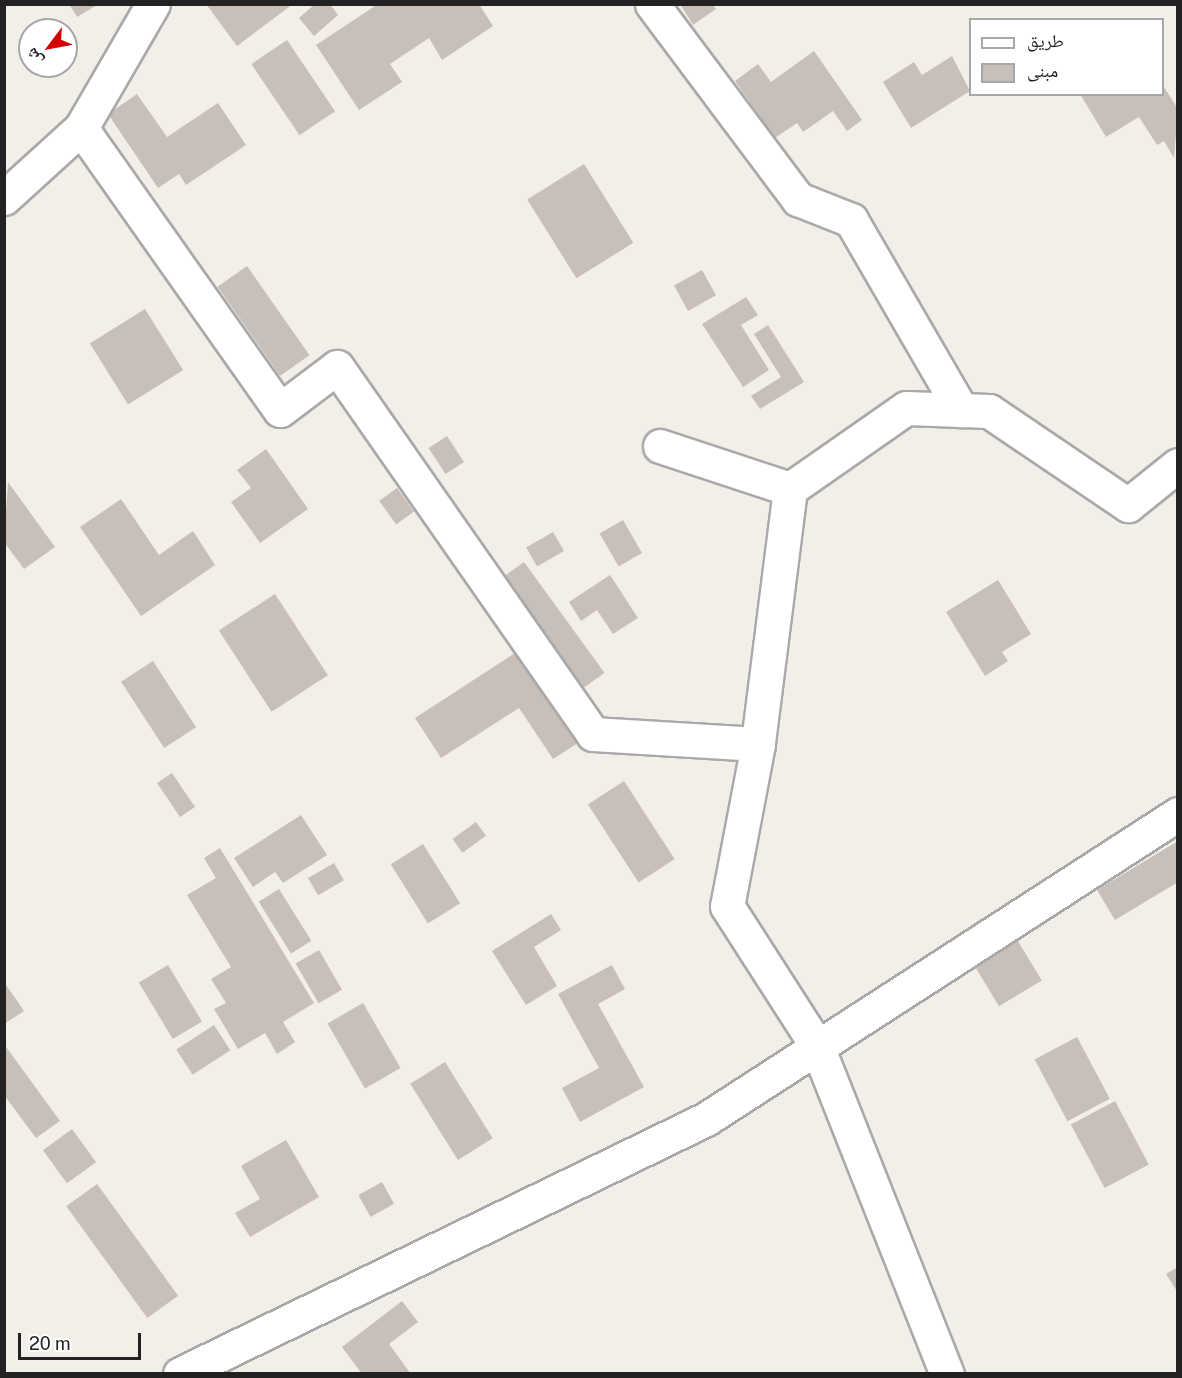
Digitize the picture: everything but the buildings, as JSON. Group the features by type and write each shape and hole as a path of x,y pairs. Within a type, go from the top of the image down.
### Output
{"street":[{"path":"4,198 81,129 153,4"},
{"path":"652,4 798,199 850,220 960,410"},
{"path":"81,129 280,410 337,367 593,734 758,744"},
{"path":"947,1374 817,1046 727,906 758,744 790,489 906,408 989,411 1128,505 1178,465"},
{"path":"660,446 790,489"},
{"path":"180,1374 706,1119 1178,814"}]}
